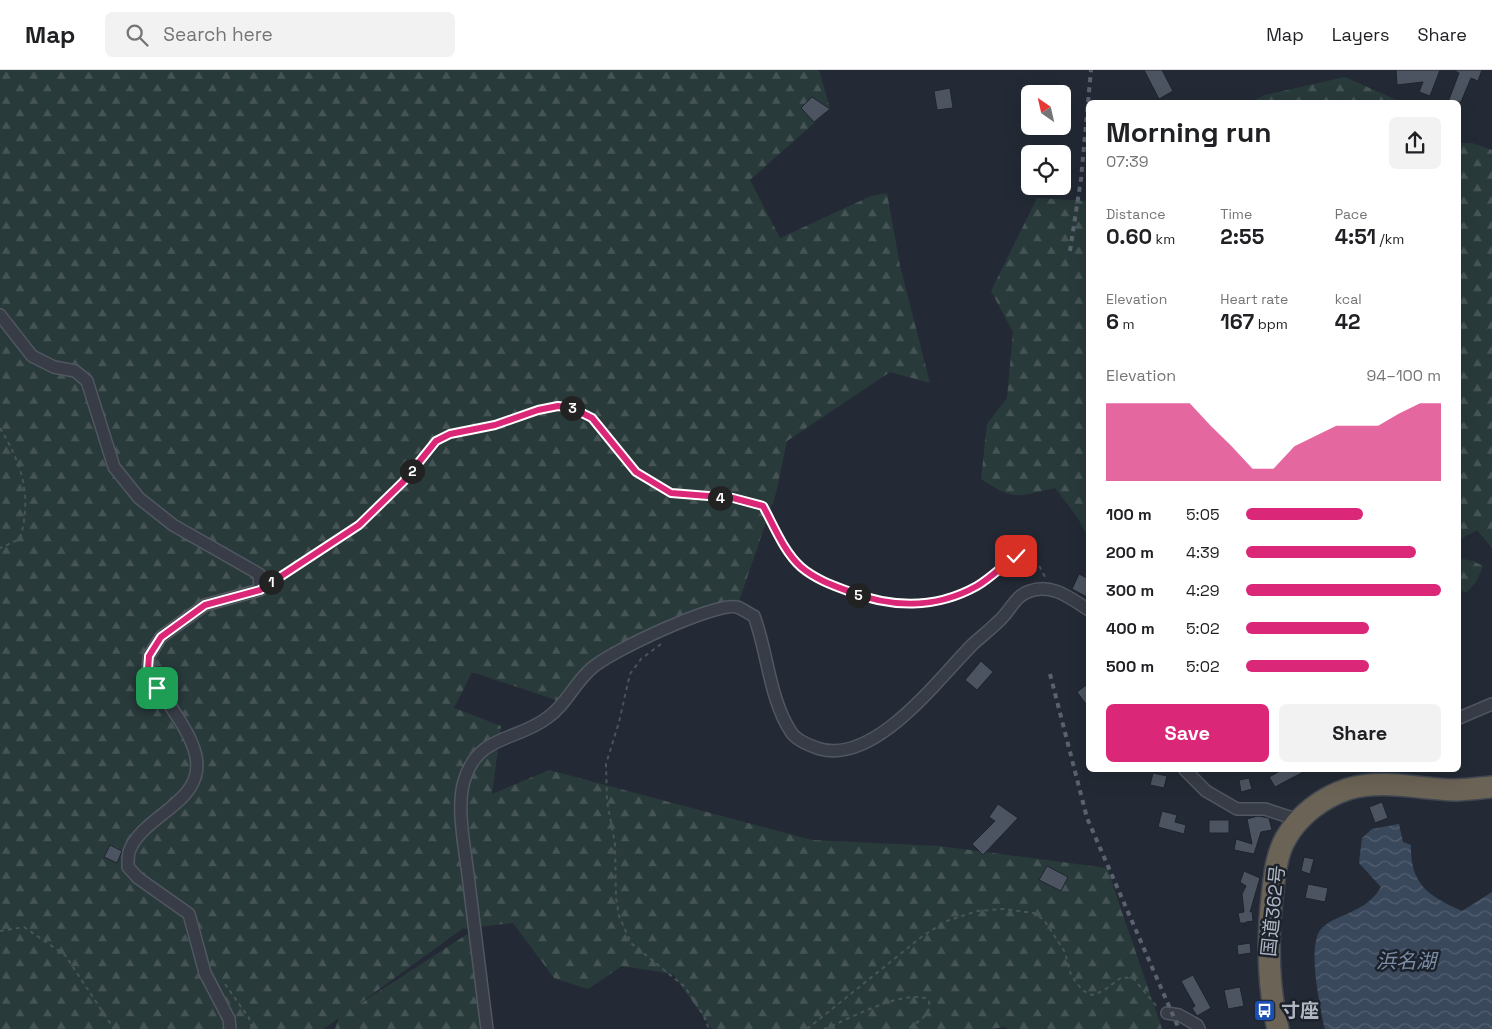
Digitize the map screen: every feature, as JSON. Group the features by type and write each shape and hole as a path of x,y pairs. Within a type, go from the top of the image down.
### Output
{"highway":[{"name":"国道362号","path":"1278,1029 1268,965 1268,923 1277,862 1285,839 1298,820 1322,801 1339,793 1376,784 1456,790 1492,787"}],"street":[{"path":"0,315 32,356 54,367 75,371 87,381 114,467 139,498 173,525 259,574 260,590 205,605 161,637 149,656 148,670 194,749 194,783 184,796 146,830 129,852 128,867 138,878 189,914 205,973 229,1019 230,1029"},
{"path":"487,1029 462,823 463,784 469,766 477,754 497,740 545,721 557,712 591,668 607,658 703,613 737,607 754,616 770,678 792,733 812,747 830,752 849,748 878,735 902,720 973,644 1002,618 1017,597 1032,590 1051,589 1059,591 1086,608"},
{"path":"1461,717 1492,704"},
{"path":"1187,772 1206,791 1237,809 1265,809 1298,820"},
{"path":"1167,1013 1179,1014 1197,1025 1199,1029"}],"path":[{"path":"260,590 359,525 403,482 436,441 450,434 495,425 538,410 558,406 572,408 592,418 636,472 671,493 733,498 763,506 800,567 819,580 862,596 886,603 912,605 936,602 978,585 1016,556 1024,555 1032,557 1039,564 1051,589"},
{"path":"0,428 21,467 25,489 26,518 20,540 0,548"},
{"path":"664,642 641,659 630,674 619,722 606,764 607,801 616,844 616,898 619,916 631,944 685,987 704,1016 709,1029"},
{"path":"807,1029 924,935 947,921 977,911 1004,909 1034,913 1044,920 1064,952 1071,975 1082,990 1092,995 1103,991 1122,976 1134,979 1154,1006 1167,1013"},
{"path":"0,931 24,927 66,955 114,1029"},
{"path":"221,977 249,1018 252,1029"},
{"path":"824,1029 880,1006 909,997 928,999 930,1005 928,1013 908,1029"}],"green space":[{"path":"0,70 819,70 830,109 750,180 780,238 871,196 887,193 900,266 930,383 890,372 787,441 776,493 737,607 687,617 591,668 562,702 472,672 454,708 501,726 492,794 549,770 812,840 939,846 1107,868 1162,1029 1008,1029 1005,1027 991,1029 712,1029 673,974 622,966 588,989 554,978 513,923 462,929 352,1009 475,929 487,1029 335,1029 339,1018 323,1029 0,1029"},
{"path":"1345,77 1397,100 1254,100 1265,95"},
{"path":"1461,143 1472,143 1492,150 1492,548 1477,530 1461,539"},
{"path":"1037,198 1086,201 1086,534 1078,518 1055,488 1017,495 1002,491 981,479 987,424 1007,398 1013,332 991,291"},
{"path":"1461,560 1473,561 1483,566 1476,582 1467,592 1461,591"}],"water":[{"name":"浜名湖","path":"1399,824 1403,842 1411,845 1414,870 1418,880 1431,894 1462,911 1492,892 1492,1029 1325,1029 1315,975 1317,936 1326,924 1364,905 1377,893 1381,887 1359,863 1362,838 1372,829"}],"building":[{"path":"1144,70 1162,70 1173,91 1159,99"},
{"path":"1396,70 1440,70 1430,96 1419,92 1423,82 1397,85"},
{"path":"1453,70 1482,70 1478,81 1471,78 1461,102 1461,100 1449,100 1459,73"},
{"path":"950,88 953,108 937,110 934,91"},
{"path":"812,97 830,109 814,122 801,108"},
{"path":"1079,574 1086,578 1086,596 1072,589"},
{"path":"981,661 993,672 977,690 965,680"},
{"path":"1086,685 1086,704 1077,692"},
{"path":"1278,772 1303,772 1275,787 1269,777"},
{"path":"1153,773 1167,776 1164,788 1150,785"},
{"path":"1249,778 1252,789 1241,792 1239,780"},
{"path":"1382,802 1388,818 1375,823 1369,807"},
{"path":"998,804 1018,818 983,855 972,844 995,821 989,817"},
{"path":"1162,811 1177,815 1175,822 1186,825 1184,834 1158,827"},
{"path":"1258,816 1269,818 1272,830 1261,832 1254,854 1234,850 1236,839 1252,844 1247,819"},
{"path":"1209,820 1229,820 1229,833 1209,833"},
{"path":"110,845 122,851 117,863 104,857"},
{"path":"1304,857 1314,859 1310,874 1301,871"},
{"path":"1047,866 1068,877 1061,891 1039,880"},
{"path":"1244,871 1260,878 1250,912 1252,911 1253,921 1246,922 1245,926 1245,923 1240,923 1238,913 1244,912 1242,894 1246,886 1240,882"},
{"path":"1308,884 1328,888 1325,902 1305,898"},
{"path":"1250,943 1251,953 1238,955 1237,945"},
{"path":"1193,975 1211,1008 1197,1016 1192,1008 1195,1006 1181,981"},
{"path":"1240,987 1244,1006 1228,1009 1224,990"}],"railway":[{"path":"1088,100 1091,70"},
{"path":"1070,251 1081,179 1086,124"},
{"path":"1050,674 1087,818 1179,1029"}],"place":[{"name":"寸座","path":"1265,1010"}],"route":[{"path":"157,688 148,670 149,656 161,637 205,605 260,590 359,525 403,482 436,441 450,434 495,425 538,410 558,406 572,408 592,418 636,472 671,493 711,498 733,498 763,506 800,567 819,580 862,596 886,603 912,605 936,602 978,585 1016,556"}]}
